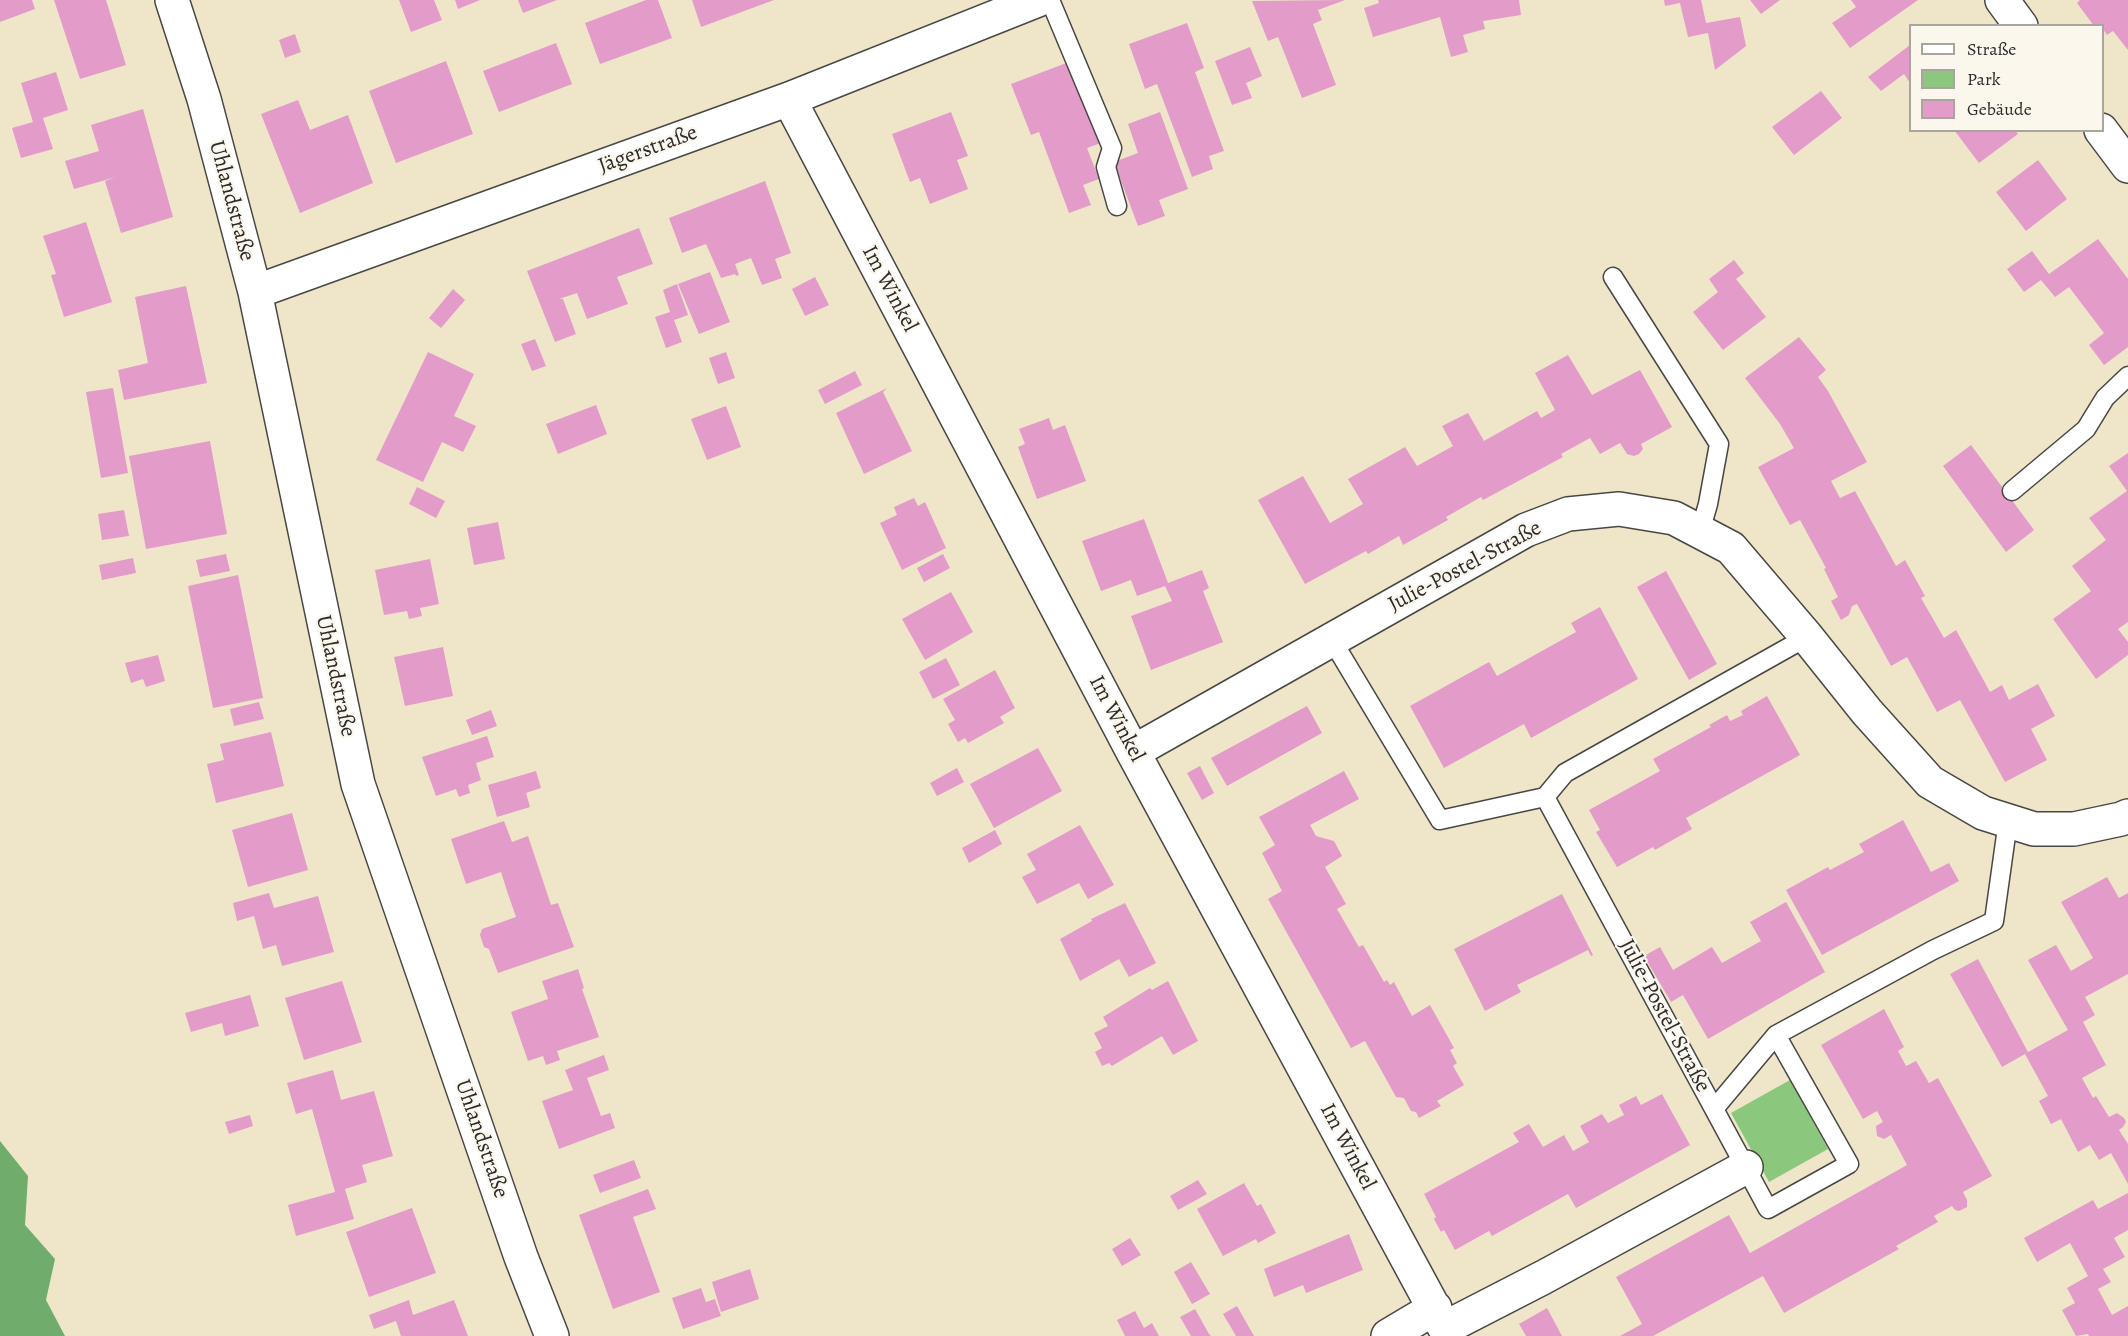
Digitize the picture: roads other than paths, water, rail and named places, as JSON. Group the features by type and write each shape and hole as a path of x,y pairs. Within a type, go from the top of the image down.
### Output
{"street":[{"name":"Uhlandstraße","path":"172,0 204,99 255,292 358,784 522,1257 552,1336"},
{"name":"Jägerstraße","path":"255,292 789,99 1038,0"},
{"path":"2002,0 2020,24"},
{"name":"Im Winkel","path":"789,99 1133,752 1443,1324"},
{"path":"2102,132 2128,166"},
{"name":"Julie-Postel-Straße","path":"1133,752 1526,530 1568,514 1619,509 1674,518 1731,548 1867,712 1930,782 1983,813 2034,829 2074,829 2126,822"},
{"path":"1388,1336 1443,1324 1544,1277 1746,1167"}],"lane":[{"path":"1050,0 1112,148 1106,167 1117,206"},
{"path":"1614,277 1719,444 1708,504 1700,532"},
{"path":"2012,491 2086,429 2105,398 2128,376"},
{"path":"1332,640 1440,820 1545,797 1565,773 1807,637"},
{"name":"Julie-Postel-Straße","path":"1545,797 1768,1209 1849,1164 1776,1035"},
{"name":"Julie-Postel-Straße","path":"1714,1109 1776,1035 1933,950 1994,921 2008,821"}]}
